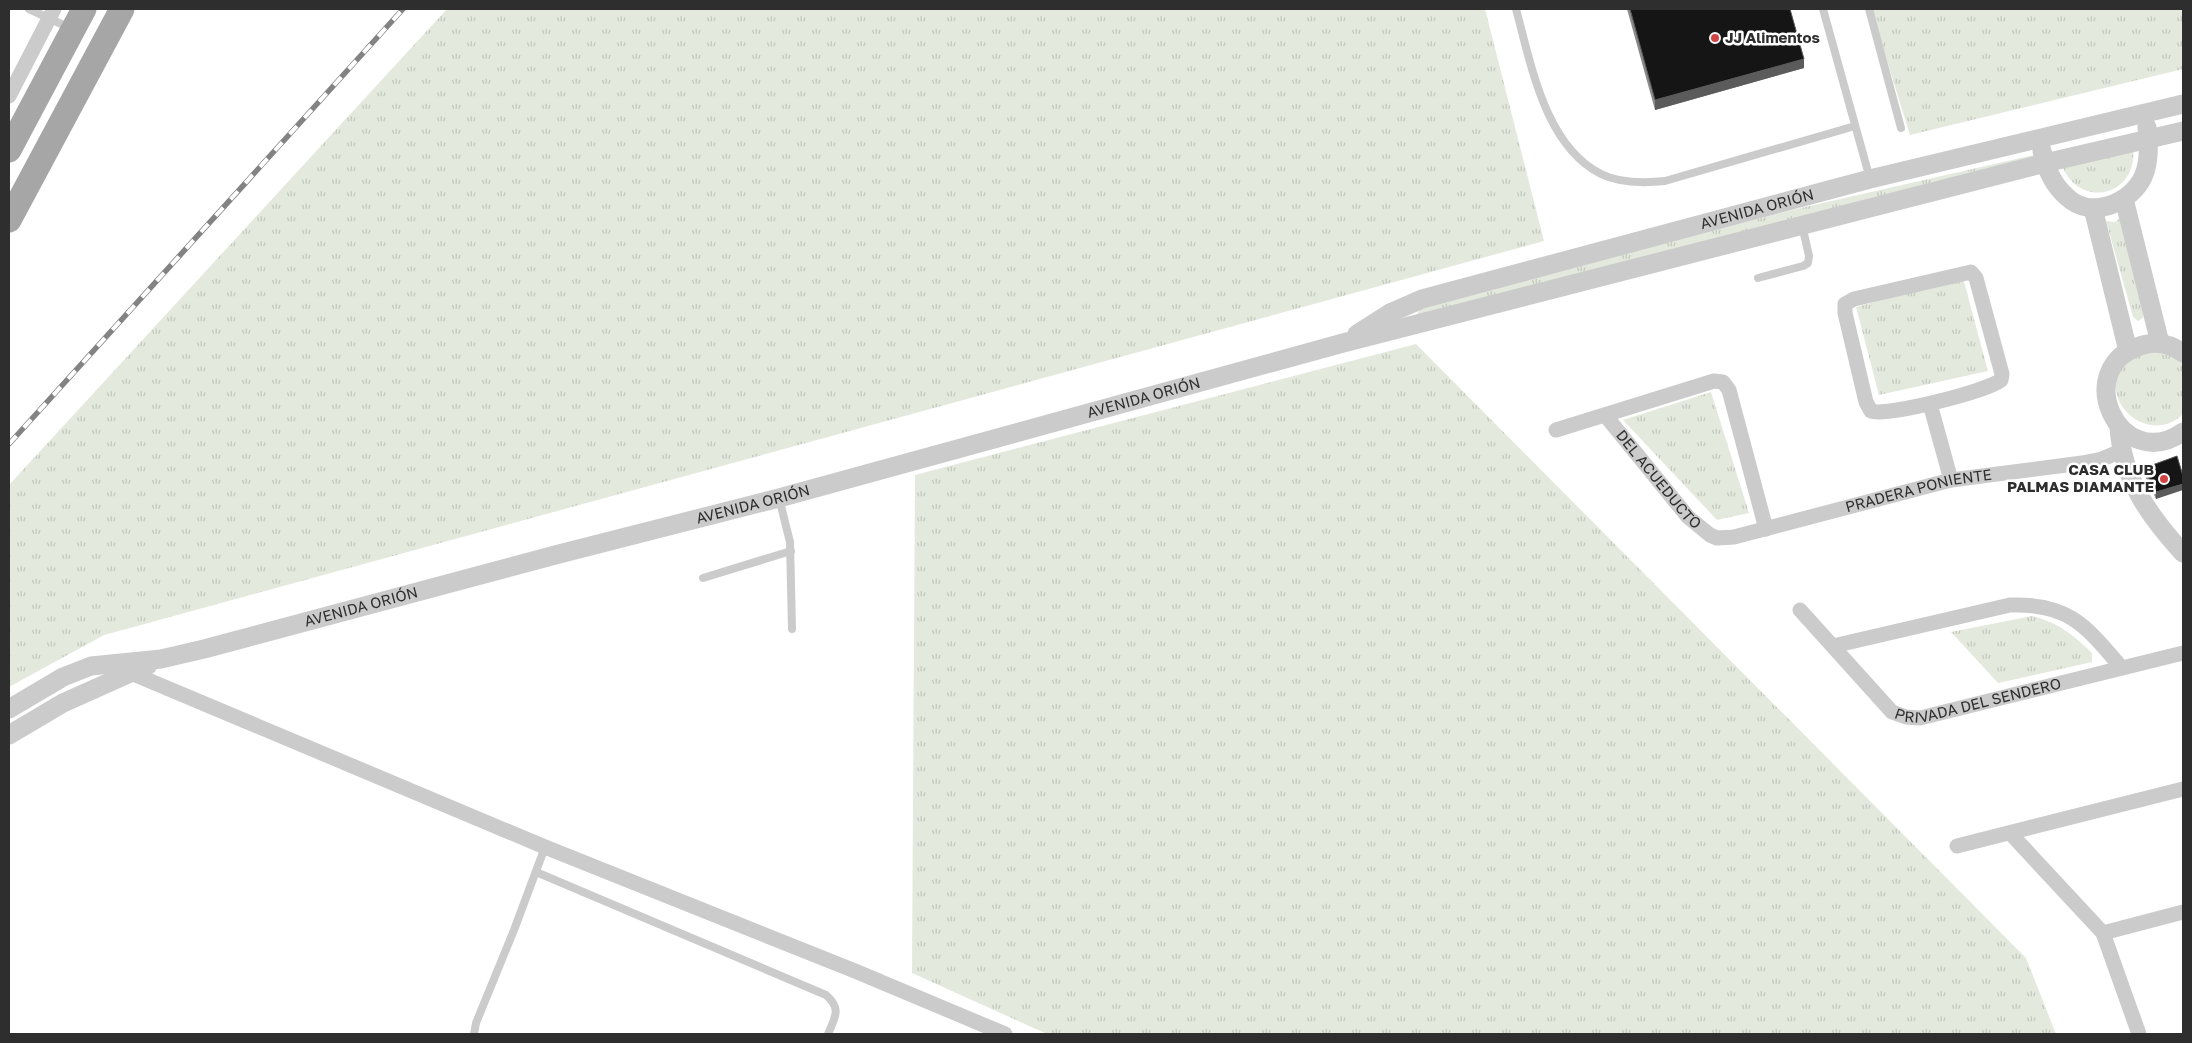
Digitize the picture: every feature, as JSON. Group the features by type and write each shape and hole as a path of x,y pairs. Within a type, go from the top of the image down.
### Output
{"main road":[{"path":"9,220 122,9"},
{"path":"9,150 78,19"}],"street":[{"path":"9,96 52,14"},
{"name":"AVENIDA ORIÓN","path":"1343,343 1390,313 1422,299 1870,179 2183,104"},
{"path":"2038,138 2050,176 2068,198 2078,205 2093,208 2106,207 2124,199 2134,191 2144,175 2148,157 2146,114"},
{"name":"AVENIDA ORIÓN","path":"9,735 63,703 161,659 549,556 779,498 1343,343 2045,163 2183,131"},
{"path":"2124,199 2160,343"},
{"path":"2093,208 2128,351"},
{"path":"1971,272 1976,278 2002,378 1997,383 1930,404 1879,413 1871,411 1866,402 1845,313 1845,304 1854,299 1971,272"},
{"path":"2183,353 2160,343 2147,344 2128,351 2115,363 2109,375 2106,388 2106,402 2111,415 2118,426 2136,438 2153,442 2165,441 2183,432"},
{"path":"1556,430 1714,381 1723,382 1729,390 1766,529"},
{"path":"1930,404 1951,480"},
{"name":"DEL ACUEDUCTO","path":"1605,415 1688,517 1710,535 1717,538"},
{"path":"2118,426 2121,451 2133,486 2141,500 2183,553"},
{"name":"PRADERA PONIENTE","path":"1717,538 1734,537 1951,480 2082,463 2121,451"},
{"path":"1833,646 2010,605 2033,604 2054,609 2076,620 2090,631 2121,667"},
{"name":"PRIVADA DEL SENDERO","path":"1800,610 1892,712 1913,718 2183,653"},
{"name":"AVENIDA ORIÓN","path":"9,709 63,676 91,666 161,659"},
{"path":"110,663 545,847 855,971 1004,1034"},
{"path":"1957,846 2183,789"},
{"path":"2010,833 2103,933 2139,1034"},
{"path":"2103,933 2183,912"}],"lane":[{"path":"29,9 78,19"},
{"path":"1516,9 1532,70 1554,128 1574,154 1601,174 1640,183 1665,181 1855,126"},
{"path":"1823,9 1870,179"},
{"path":"1869,9 1901,128"},
{"path":"1758,278 1808,263 1810,256 1802,226"},
{"path":"779,498 790,542 792,628"},
{"path":"703,578 790,551"},
{"path":"474,1034 476,1023 545,847"},
{"path":"536,872 826,995 834,1002 836,1012 828,1034"}],"green space":[{"path":"447,9 1485,9 1544,241 104,635 9,687 9,485"},
{"path":"1871,9 2183,9 2183,69 1910,135"},
{"path":"2133,147 2132,163 2127,177 2118,186 2107,191 2094,192 2082,189 2071,180 2062,166"},
{"path":"2034,155 2036,163 1415,320 1419,310 1443,302 1792,210"},
{"path":"2122,217 2143,314 2143,318 2138,321 2133,317 2106,221 2115,222"},
{"path":"1963,278 1988,371 1879,395 1856,307"},
{"path":"1416,344 2026,958 2056,1034 1047,1034 912,973 915,475"},
{"path":"2150,348 2183,359 2183,414 2170,423 2155,425 2142,422 2130,415 2121,404 2116,391 2117,378 2124,364"},
{"path":"1711,392 1749,513 1717,520 1623,420"},
{"path":"2032,616 2050,622 2071,635 2092,653 2092,662 1998,683 1951,632"}],"building":[{"name":"JJ Alimentos","path":"1630,9 1790,9 1804,59 1655,100"},
{"name":"CASA CLUB PALMAS DIAMANTE","path":"2177,456 2183,476 2183,484 2156,492 2144,468"}],"railway":[{"path":"9,444 403,9"}],"place":[{"name":"JJ Alimentos","path":"1715,38"},
{"name":"CASA CLUB PALMAS DIAMANTE","path":"2164,479"}]}
